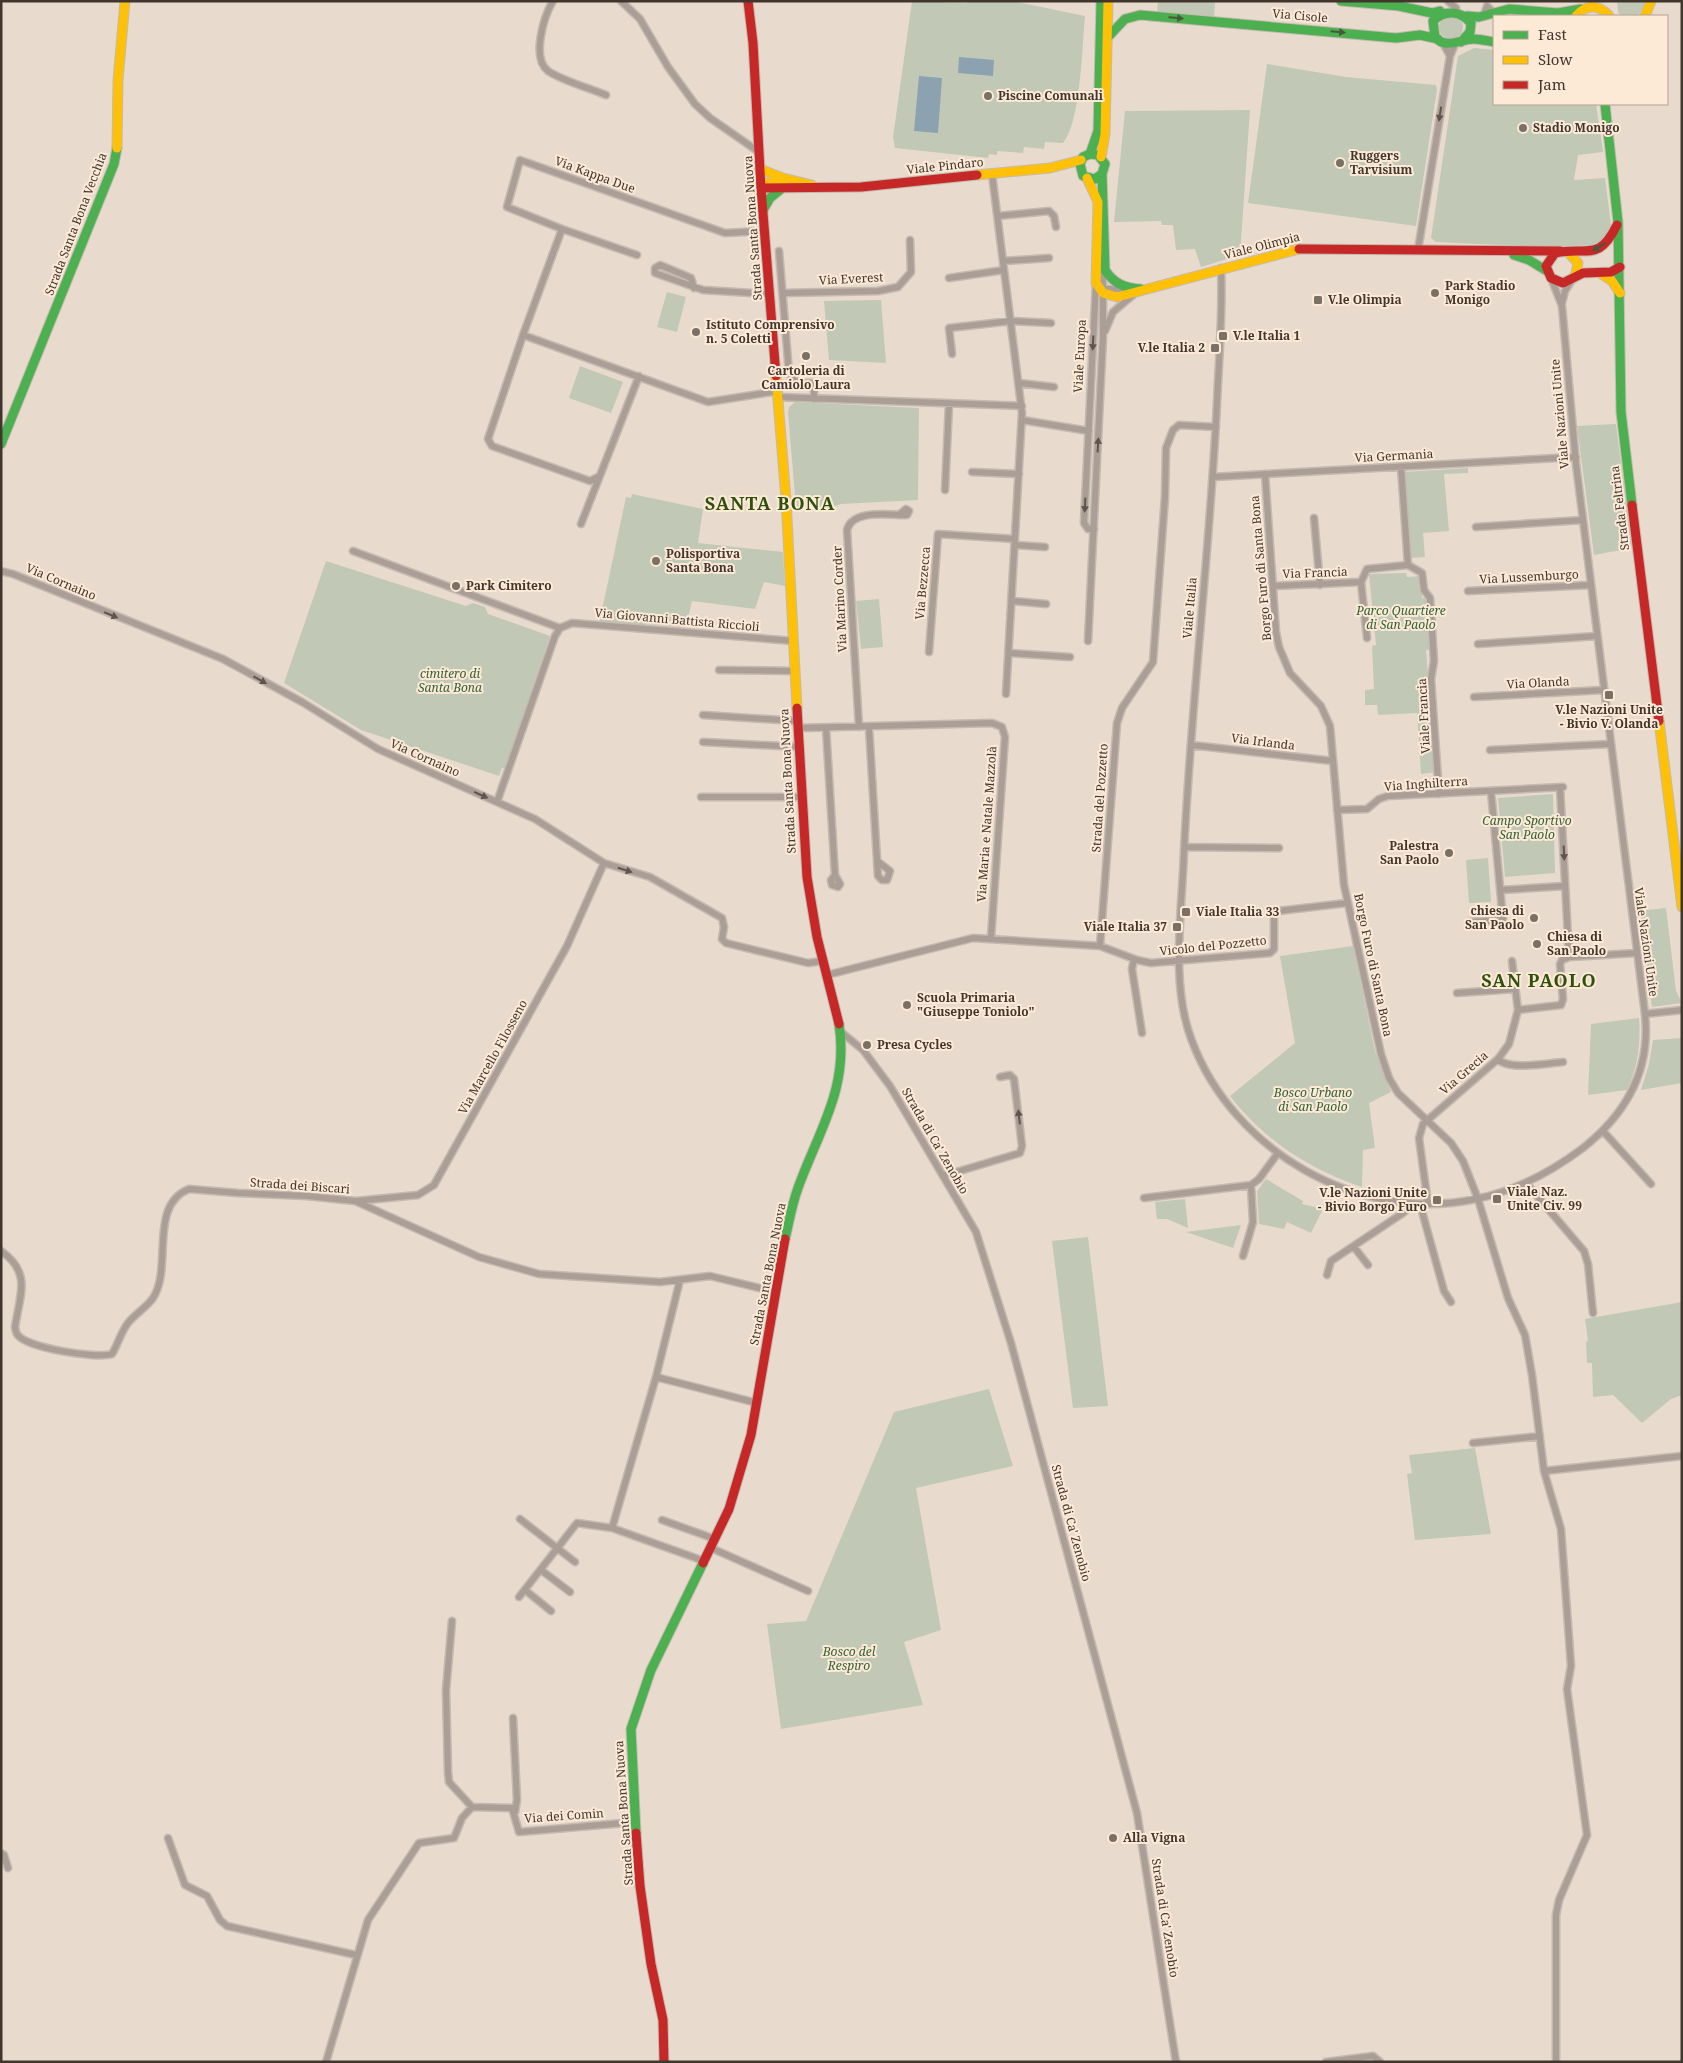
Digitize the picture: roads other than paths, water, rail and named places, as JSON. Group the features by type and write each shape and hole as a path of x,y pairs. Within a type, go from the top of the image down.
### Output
{"street":[{"name":"Strada Santa Bona Vecchia","path":"1,444 114,164 118,143 118,80 125,1"},
{"path":"553,1 542,26 540,39 542,60 547,70 606,95"},
{"path":"621,1 640,18 668,67 695,104 710,118 760,152"},
{"name":"Strada Santa Bona Nuova","path":"664,2062 664,2020 647,1941 640,1878 631,1746 634,1717 651,1670 715,1539 742,1477 792,1207 836,1094 842,1059 842,1032 823,961 809,896 801,797 794,641 778,394 761,186 753,43 748,1"},
{"path":"1081,160 1090,154 1098,131 1101,1"},
{"name":"Viale Europa","path":"1094,529 1088,529 1084,523 1099,290 1103,264 1102,174 1105,168 1101,157 1105,134 1108,1"},
{"name":"Via Cisole","path":"1341,1 1399,6 1432,14 1445,5 1456,8 1467,16"},
{"path":"1467,16 1474,18 1488,9 1579,13 1594,4 1607,14 1609,1"},
{"path":"1644,15 1651,1"},
{"path":"1445,5 1436,15 1432,28 1450,56"},
{"name":"Via Cisole","path":"1108,37 1122,20 1133,15 1140,15 1396,38 1427,36 1440,41 1458,43 1470,38 1493,42"},
{"path":"1418,250 1450,56 1458,43 1466,38 1470,27 1467,16"},
{"name":"Strada Feltrina","path":"1605,105 1618,222 1621,412 1682,907"},
{"path":"1090,154 1101,157"},
{"name":"Via Kappa Due","path":"562,229 507,206 520,160 725,233 765,231"},
{"name":"Viale Europa","path":"1081,160 1084,175 1098,202 1099,290 1103,337 1088,640"},
{"name":"Viale Pindaro","path":"761,186 781,189 835,188 1057,167 1081,160"},
{"name":"Viale Pindaro","path":"1057,167 1084,175"},
{"name":"Viale Pindaro","path":"760,168 805,184"},
{"path":"992,174 1022,406 1006,694"},
{"path":"1084,175 1095,179 1102,174"},
{"name":"Viale Pindaro","path":"761,186 805,184 835,188"},
{"path":"763,210 770,198 781,189"},
{"path":"998,216 1044,210 1054,216 1056,227"},
{"name":"Viale Olimpia","path":"1099,290 1123,297 1221,268 1304,248 1590,252 1597,250 1608,242 1618,222"},
{"path":"598,477 590,481 492,446 488,439 523,335 562,229 637,255"},
{"name":"Via Everest","path":"783,293 878,290 898,286 911,272 910,240"},
{"path":"779,251 789,373 794,381 814,383 814,399"},
{"name":"Viale Olimpia","path":"1504,252 1529,260 1549,274"},
{"path":"1574,279 1578,263 1564,252 1551,256 1546,266 1549,274 1558,283 1574,279 1588,272 1610,272 1620,267"},
{"path":"1003,261 1049,258"},
{"path":"1103,264 1111,279 1128,289"},
{"path":"694,288 691,278 660,265 655,268 655,273 694,288 770,294"},
{"name":"Viale Italia","path":"1180,950 1191,745 1213,477 1221,268"},
{"path":"949,278 1004,270"},
{"path":"1599,273 1612,281 1620,293"},
{"name":"Viale Nazioni Unite","path":"1549,274 1562,306"},
{"name":"Viale Nazioni Unite","path":"1180,950 1185,1020 1204,1071 1237,1115 1278,1153 1304,1170 1336,1185 1379,1198 1416,1204 1478,1198 1526,1183 1572,1156 1602,1131 1624,1107 1637,1081 1646,1042 1645,1014 1610,744 1576,456 1562,306 1565,291 1574,279"},
{"path":"1099,290 1145,289"},
{"path":"1103,337 1113,312 1124,300 1145,289"},
{"path":"952,354 948,328 1011,321 1051,323"},
{"path":"523,335 708,402 778,394 814,399 1022,406"},
{"path":"581,524 639,376"},
{"path":"1019,383 1054,387"},
{"path":"945,490 949,404"},
{"path":"1022,420 1089,431"},
{"name":"Strada del Pozzetto","path":"1100,946 1117,724 1122,708 1153,662 1165,497 1166,448 1170,435 1179,425 1216,427"},
{"name":"Via Germania","path":"1213,477 1576,456"},
{"path":"1401,467 1408,565"},
{"path":"972,472 1019,474"},
{"name":"Borgo Furo di Santa Bona","path":"1266,474 1276,632 1279,647 1294,678 1325,711 1330,726 1337,810 1348,903 1386,1071 1402,1099 1457,1151 1478,1198 1508,1298 1525,1335 1544,1470 1561,1529 1571,1666 1567,1689 1587,1834 1560,1900 1556,1915 1556,2062"},
{"name":"Via Marino Corder","path":"859,727 847,530 849,522 853,519 868,515 899,515"},
{"path":"1314,518 1320,585"},
{"path":"1476,527 1583,520"},
{"name":"Via Bezzecca","path":"929,652 938,534 1045,546"},
{"name":"Via Giovanni Battista Riccioli","path":"353,551 560,628 572,623 794,641"},
{"name":"Via Francia","path":"1274,586 1361,582 1367,569 1408,565"},
{"name":"Viale Francia","path":"1408,565 1422,573 1424,590 1430,598 1434,661 1431,678 1439,794"},
{"name":"Via Cornaino","path":"1,571 13,574 223,659 302,702 378,749 535,819 604,863 650,877 722,918 724,927 722,940 726,943 808,963 823,961"},
{"path":"1361,582 1367,638"},
{"name":"Via Lussemburgo","path":"1468,591 1591,585"},
{"path":"1012,601 1046,604"},
{"path":"497,802 555,636 560,628"},
{"path":"1478,644 1597,636"},
{"path":"1009,653 1070,657"},
{"path":"720,670 795,672"},
{"name":"Via Olanda","path":"1474,697 1604,690"},
{"name":"Via Maria e Natale Mazzolà","path":"703,715 826,728 992,723 1002,727 1005,737 991,938"},
{"path":"869,727 877,861"},
{"path":"826,728 835,875"},
{"path":"703,742 799,747"},
{"path":"1490,750 1610,744"},
{"name":"Via Irlanda","path":"1191,745 1333,761"},
{"name":"Via Inghilterra","path":"1337,810 1367,809 1379,799 1388,796 1561,787 1565,886"},
{"path":"1469,922 1503,920 1491,791"},
{"path":"701,797 801,797"},
{"path":"1185,847 1279,848"},
{"name":"Via Marcello Filosseno","path":"355,1202 418,1195 434,1185 568,946 604,863"},
{"path":"1501,890 1565,886 1569,957"},
{"name":"Vicolo del Pozzetto","path":"1100,946 1134,959 1151,963 1272,952 1274,949 1276,912 1348,903"},
{"path":"827,975 958,941 991,938 1100,946"},
{"path":"1518,1010 1561,1005 1563,999 1560,964 1562,960 1569,957 1637,953"},
{"path":"1134,959 1132,969 1142,1033"},
{"name":"Via Grecia","path":"1426,1120 1498,1059 1508,1044 1518,1010 1512,961"},
{"path":"1456,993 1515,989"},
{"path":"1645,1014 1682,1010"},
{"name":"Strada di Ca' Zenobio","path":"842,1032 863,1050 890,1086 976,1232 983,1248 1011,1343 1134,1803 1176,2062"},
{"path":"1498,1059 1504,1064 1514,1066 1563,1062"},
{"path":"943,1176 1009,1158 1020,1153 1022,1146 1014,1078 1010,1075 1000,1077"},
{"path":"1426,1120 1419,1134 1428,1204"},
{"path":"1602,1131 1651,1184"},
{"path":"1144,1198 1251,1185 1259,1179 1278,1153"},
{"path":"1526,1183 1584,1251 1588,1264 1593,1313"},
{"path":"1243,1256 1254,1222 1251,1185"},
{"name":"Strada dei Biscari","path":"1,1251 14,1260 22,1279 15,1326 16,1334 22,1339 62,1352 105,1356 112,1354 127,1324 153,1298 158,1284 166,1213 172,1201 185,1190 196,1189 307,1196 355,1202 479,1257 539,1274 660,1282 710,1276 776,1292"},
{"path":"1327,1275 1331,1261 1416,1204 1444,1291 1451,1302"},
{"path":"1354,1247 1368,1265"},
{"path":"612,1528 656,1377 680,1280"},
{"path":"656,1377 757,1402"},
{"path":"1473,1443 1540,1436"},
{"path":"1544,1470 1682,1456"},
{"path":"520,1519 575,1562"},
{"path":"662,1520 715,1539"},
{"path":"519,1597 577,1523 612,1528 704,1561"},
{"path":"710,1548 808,1591"},
{"path":"541,1570 570,1592"},
{"path":"525,1590 551,1611"},
{"path":"326,2062 356,1955 368,1920 419,1843 454,1838 462,1818 472,1807 449,1782 446,1690 452,1621"},
{"path":"513,1718 516,1800 514,1813"},
{"name":"Via dei Comin","path":"472,1807 512,1808 519,1832 636,1822"},
{"path":"168,1838 185,1885 207,1896 220,1920 228,1926 356,1955"},
{"path":"1,1853 4,1855 8,1868"},
{"path":"1326,2062 1374,2056 1380,2062"}],"water":[{"path":"959,57 994,60 993,76 958,73"},
{"path":"919,76 942,78 938,133 914,131"}],"place":[{"name":"Piscine Comunali","path":"988,96"},
{"name":"Stadio Monigo","path":"1523,128"},
{"name":"Ruggers Tarvisium","path":"1340,163"},
{"name":"Park Stadio Monigo","path":"1435,293"},
{"name":"V.le Olimpia","path":"1318,300"},
{"name":"Istituto Comprensivo n. 5 Coletti","path":"696,332"},
{"name":"V.le Italia 1","path":"1223,336"},
{"name":"V.le Italia 2","path":"1215,348"},
{"name":"Cartoleria di Camiolo Laura","path":"806,356"},
{"name":"Polisportiva Santa Bona","path":"656,561"},
{"name":"Park Cimitero","path":"456,586"},
{"name":"V.le Nazioni Unite - Bivio V. Olanda","path":"1609,695"},
{"name":"Palestra San Paolo","path":"1449,853"},
{"name":"Viale Italia 33","path":"1186,912"},
{"name":"chiesa di San Paolo","path":"1534,918"},
{"name":"Viale Italia 37","path":"1177,927"},
{"name":"Chiesa di San Paolo","path":"1537,944"},
{"name":"Scuola Primaria \"Giuseppe Toniolo\"","path":"907,1005"},
{"name":"Presa Cycles","path":"867,1045"},
{"name":"Viale Naz. Unite Civ. 99","path":"1497,1199"},
{"name":"V.le Nazioni Unite - Bivio Borgo Furo","path":"1437,1200"},
{"name":"Alla Vigna","path":"1113,1838"}],"district":[{"name":"SANTA BONA","path":"770,504"},
{"name":"SAN PAOLO","path":"1539,981"}],"park label":[{"name":"Parco Quartiere di San Paolo","path":"1401,618"},
{"name":"cimitero di Santa Bona","path":"450,681"},
{"name":"Campo Sportivo San Paolo","path":"1527,828"},
{"name":"Bosco Urbano di San Paolo","path":"1313,1100"},
{"name":"Bosco del Respiro","path":"849,1659"}]}
